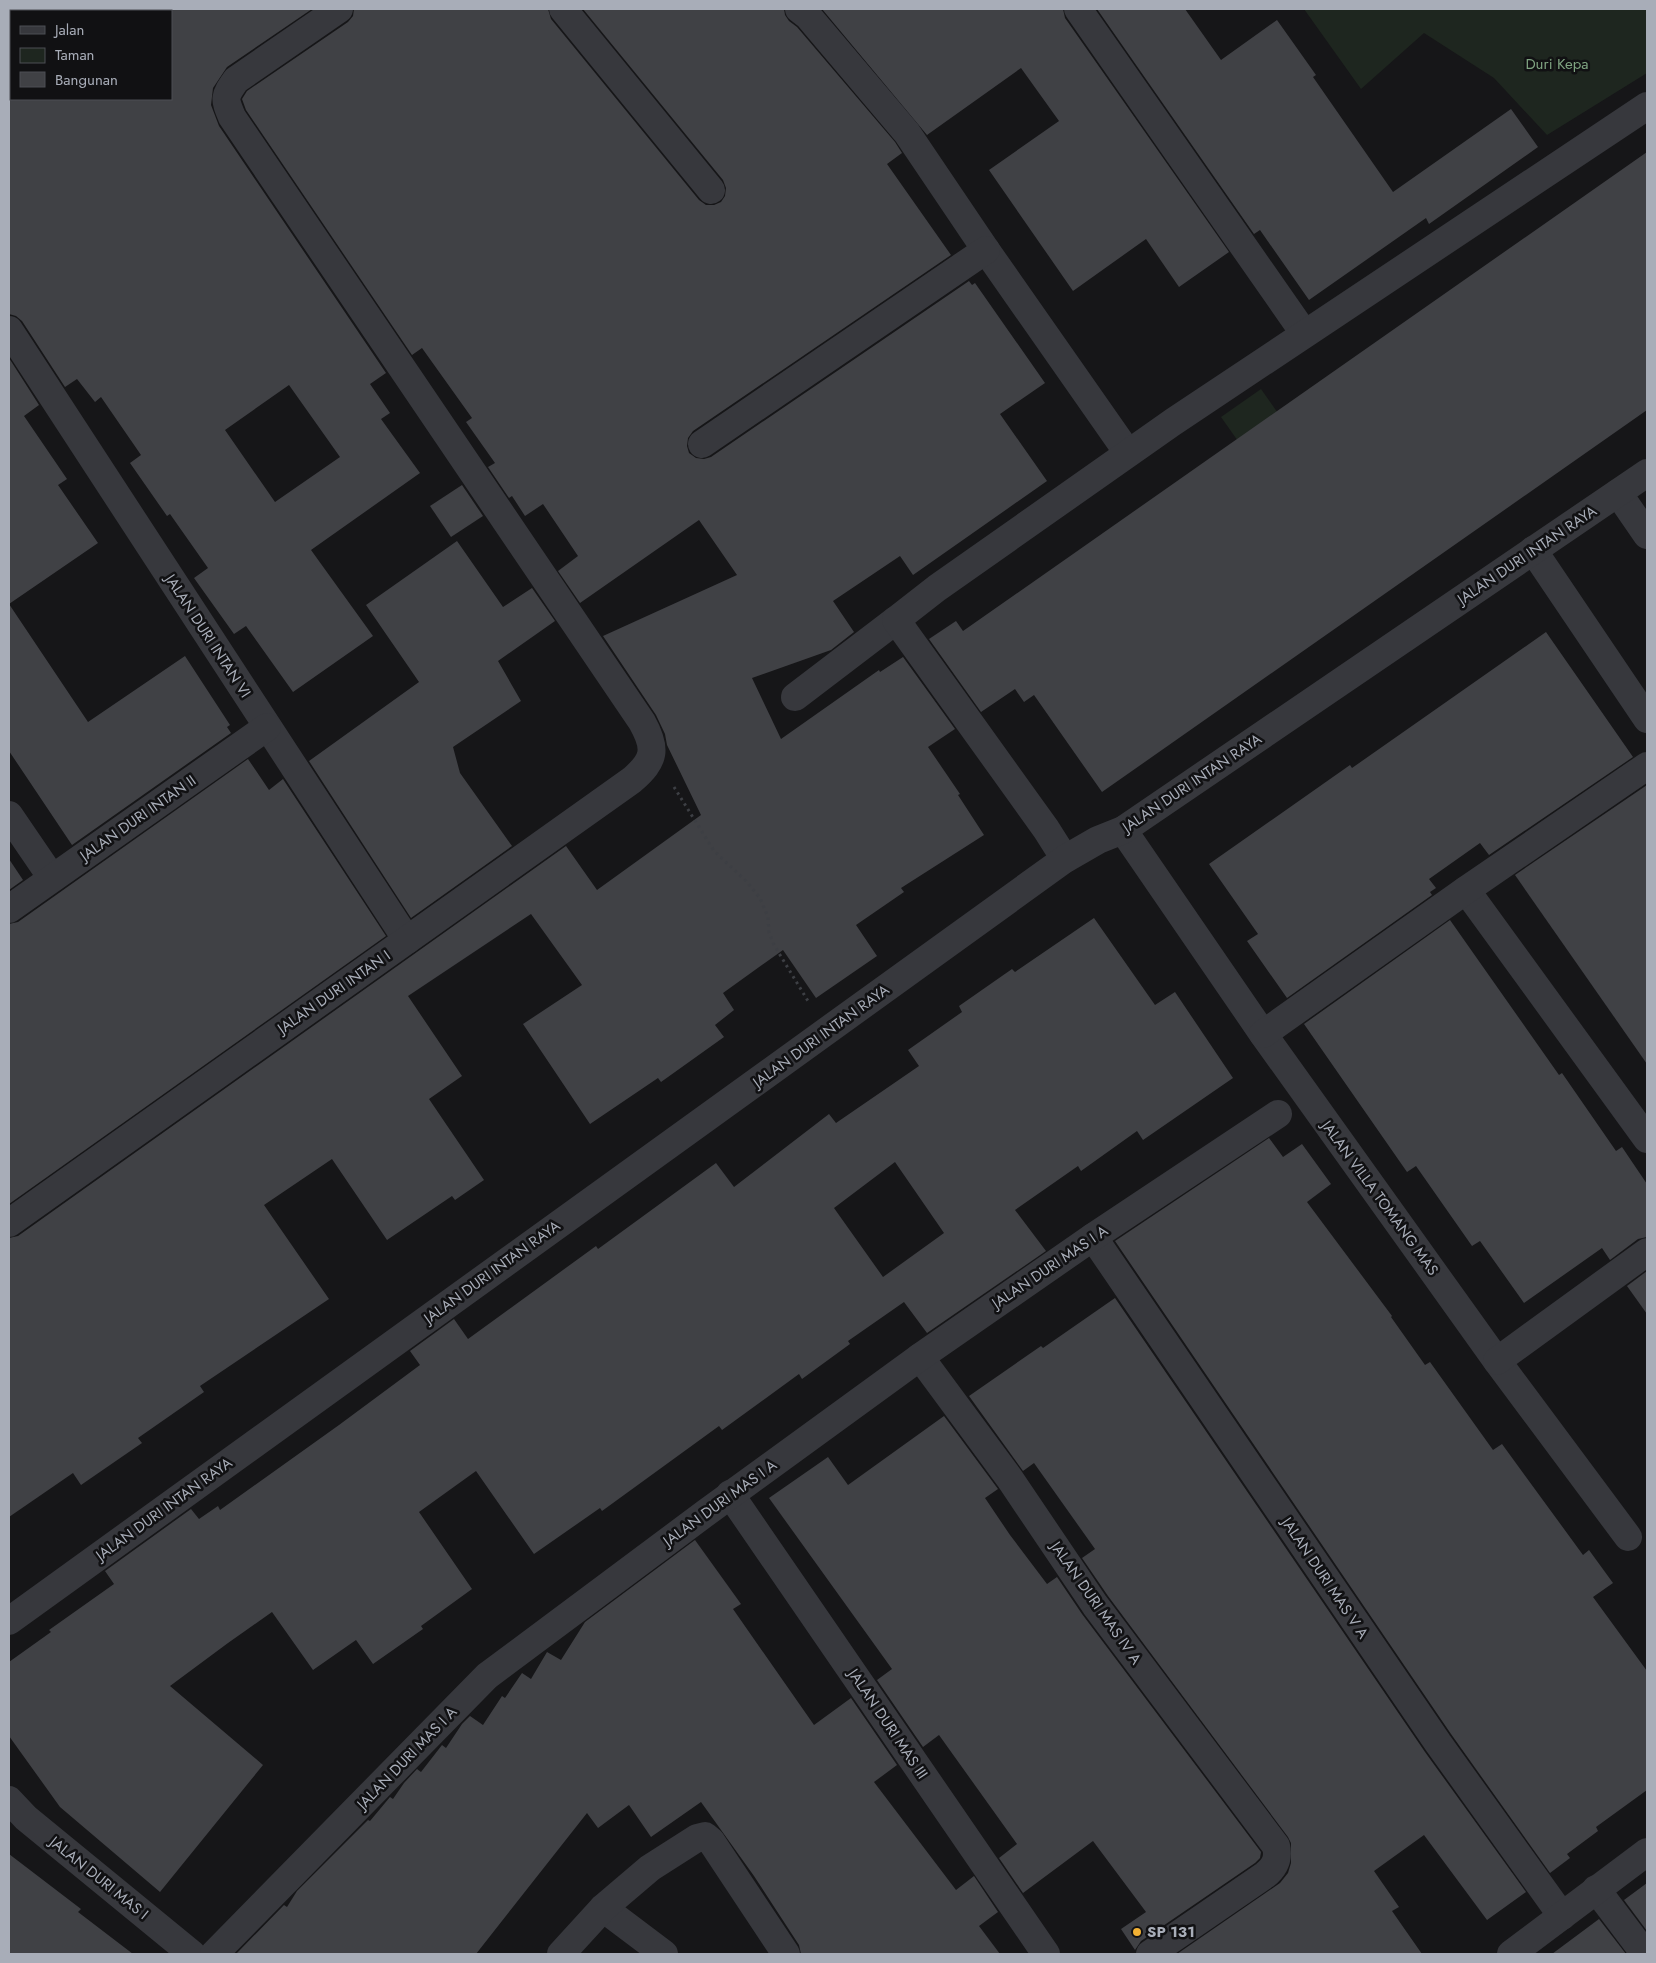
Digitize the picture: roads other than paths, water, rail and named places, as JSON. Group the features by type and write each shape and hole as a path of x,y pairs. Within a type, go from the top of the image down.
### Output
{"street":[{"name":"JALAN DURI INTAN I","path":"9,1224 632,780 645,769 652,754 647,732 642,722 243,134 226,105 226,94 236,80 339,9"},
{"path":"563,9 711,190"},
{"path":"799,9 808,16 907,133 1128,453"},
{"path":"1078,9 1304,333"},
{"path":"795,698 937,588 1128,453 1304,333 1647,106"},
{"path":"702,444 986,250"},
{"name":"JALAN DURI INTAN VI","path":"9,330 407,940"},
{"name":"JALAN DURI INTAN RAYA","path":"9,1621 1066,859 1098,840 1123,830 1647,473"},
{"path":"1618,493 1647,535"},
{"path":"1533,550 1647,719"},
{"path":"896,620 1066,859"},
{"name":"JALAN DURI INTAN II","path":"9,909 267,727"},
{"path":"1263,1034 1466,890 1647,766"},
{"path":"9,815 52,878"},
{"name":"JALAN VILLA TOMANG MAS","path":"1123,830 1263,1034 1498,1361 1628,1537"},
{"path":"1466,890 1647,1139"},
{"name":"JALAN DURI MAS I A","path":"214,1954 488,1676 730,1494 920,1357 1093,1237 1278,1114"},
{"name":"JALAN DURI MAS V A","path":"1093,1237 1438,1743 1562,1916"},
{"path":"1498,1361 1647,1252"},
{"name":"JALAN DURI MAS IV A","path":"920,1357 1010,1479 1095,1605 1276,1846 1277,1860 1273,1868 1266,1875 1150,1954"},
{"name":"JALAN DURI MAS III","path":"730,1494 1046,1954"},
{"name":"JALAN DURI MAS I","path":"9,1800 26,1818 192,1954"},
{"path":"561,1954 603,1908 650,1868 697,1838 705,1836 712,1841 786,1954"},
{"path":"1511,1954 1647,1852"},
{"path":"1596,1889 1645,1954"},
{"path":"603,1908 664,1954"}],"place":[{"name":"SP 131","path":"1137,1932"}],"park label":[{"name":"Duri Kepa","path":"1557,64"}]}
